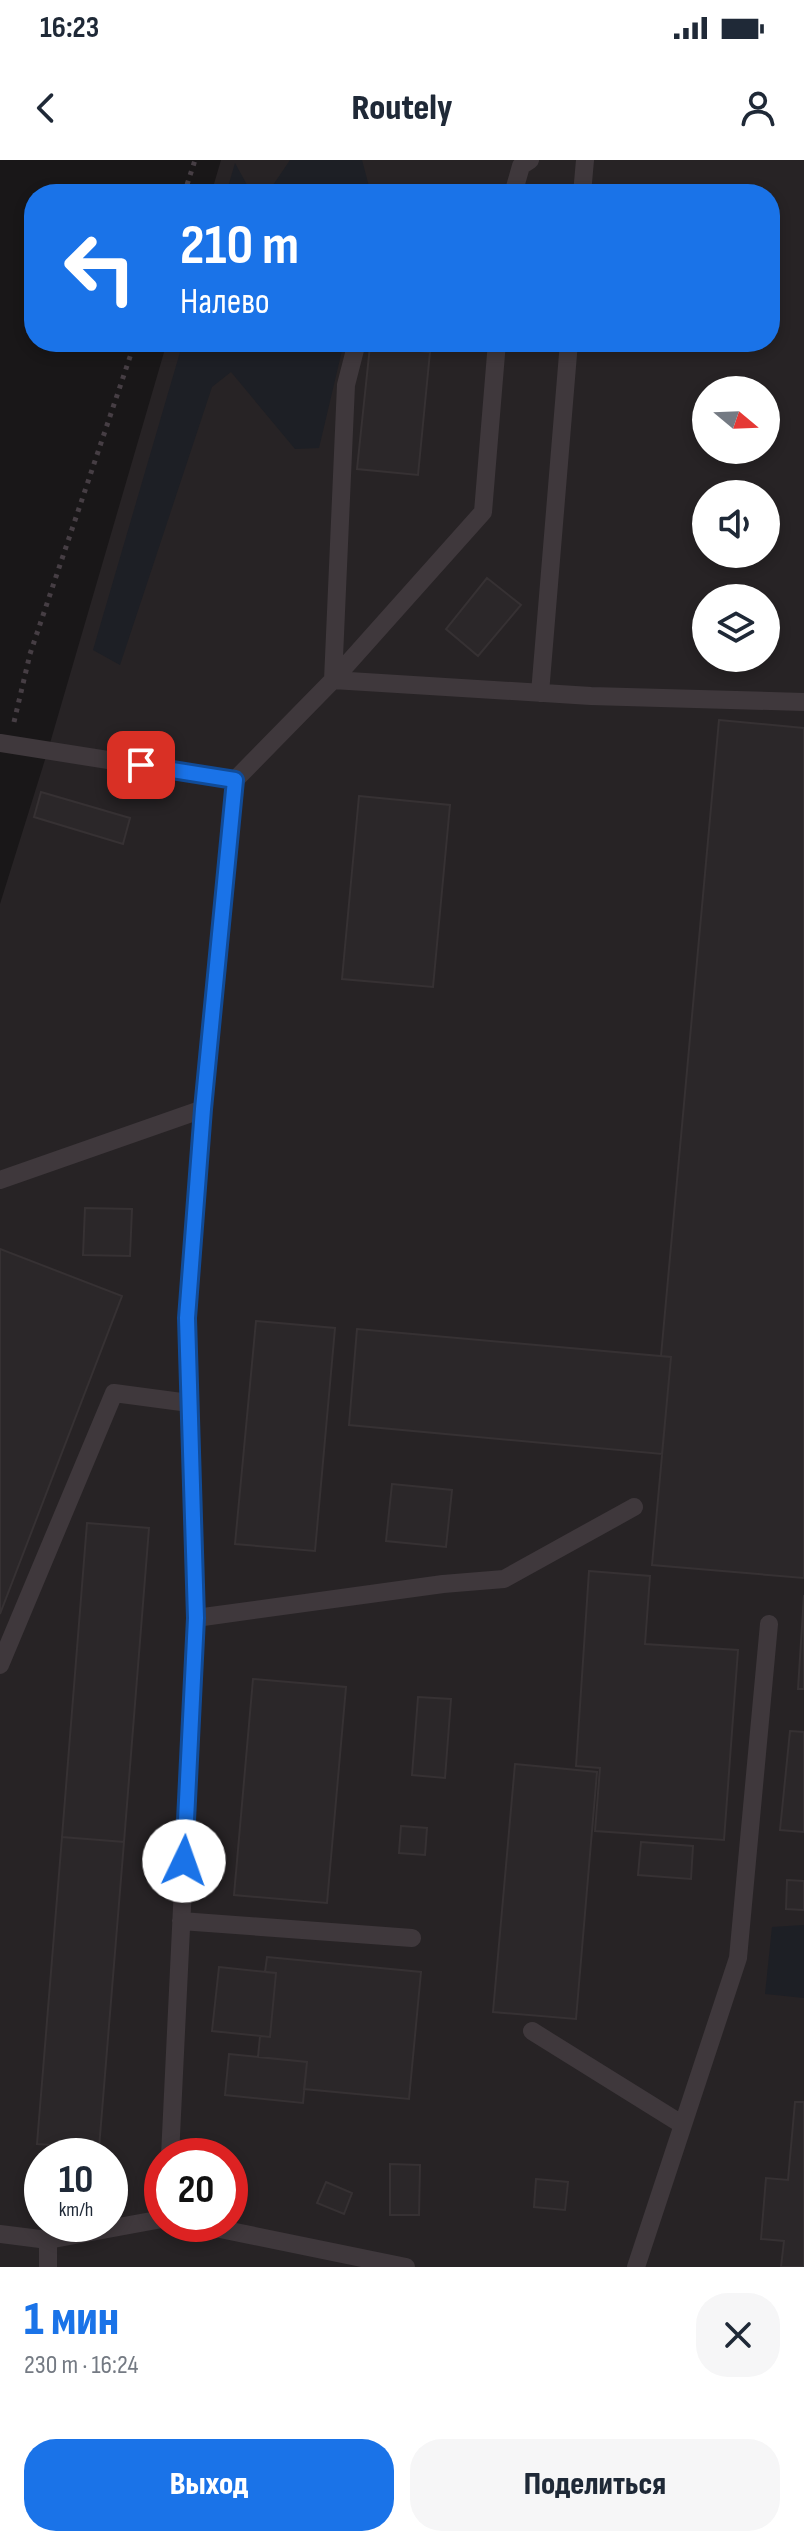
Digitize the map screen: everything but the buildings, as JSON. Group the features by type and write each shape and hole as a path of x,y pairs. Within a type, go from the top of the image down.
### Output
{"lane":[{"path":"516,184 521,166 530,160"},
{"path":"583,184 585,160"},
{"path":"333,680 346,385 354,352"},
{"path":"171,2138 196,1618 187,1318 203,1109 235,780 333,680 483,512 496,352"},
{"path":"540,693 568,352"},
{"path":"333,680 540,693 804,702"},
{"path":"5,743 235,780"},
{"path":"0,1180 203,1109"},
{"path":"0,1665 114,1393 189,1403"},
{"path":"196,1618 443,1584 504,1579 634,1507"},
{"path":"636,2267 738,1958 769,1624"},
{"path":"181,1921 412,1938"},
{"path":"532,2031 683,2125"},
{"path":"0,2234 24,2237"},
{"path":"248,2235 406,2267"},
{"path":"48,2242 48,2267"}],"path":[{"path":"187,184 195,160"},
{"path":"5,743 30,654 132,352"}],"shaded area":[{"path":"221,160 804,160 804,2267 0,2267 0,904 164,352 780,352 780,184 214,184"},
{"path":"290,160 362,160 368,184 274,184"},
{"path":"235,163 247,184 229,184"},
{"path":"180,352 342,352 319,448 295,449 231,372 212,387 120,665 93,650"},
{"path":"804,1925 804,1998 765,1994 772,1927"}],"route":[{"path":"141,765 235,780 203,1109 187,1318 196,1618 184,1861"}]}
